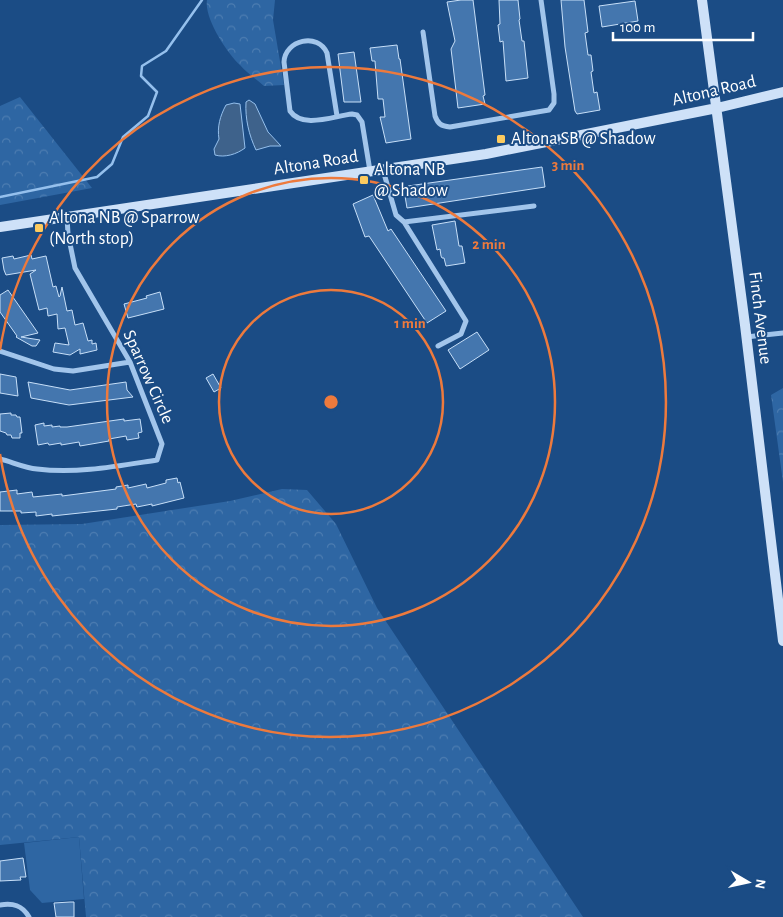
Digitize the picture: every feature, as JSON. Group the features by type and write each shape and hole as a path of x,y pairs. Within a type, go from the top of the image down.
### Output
{"main road":[{"name":"Finch Avenue","path":"702,0 783,641"},
{"name":"Altona Road","path":"0,227 486,154 717,108 783,92"}],"street":[{"path":"423,32 435,116 437,122 442,126 450,127 548,110 554,103 554,94 541,0"},
{"path":"337,116 327,53 324,46 318,42 309,41 296,44 288,49 284,55 284,62 290,111 300,120 308,121 352,114 359,118 362,122 370,171"},
{"path":"383,169 396,214 404,222 466,321 461,334 438,346"},
{"path":"404,222 534,206"},
{"name":"Sparrow Circle","path":"0,459 35,469 55,471 79,470 158,460 162,444 130,362 74,268 67,217"},
{"path":"746,337 783,333"},
{"path":"0,351 54,369 73,372 130,362"},
{"path":"0,905 16,904 24,909 29,917"}],"green space":[{"path":"207,0 275,0 273,20 284,85 264,86 235,60 217,35 209,16"},
{"path":"20,97 92,188 0,205 0,106"},
{"path":"783,388 783,482 771,395"},
{"path":"282,489 307,490 336,524 377,608 583,917 86,917 79,837 0,845 0,525 82,524 230,501"},
{"path":"79,837 84,899 42,903 30,890 24,843"}],"shaded area":[{"path":"249,100 255,104 268,132 281,146 270,146 256,150 249,133 247,121 246,102"},
{"path":"240,104 245,148 231,155 215,155 214,149 219,139 222,113 226,105"}],"building":[{"path":"473,0 485,104 458,108 451,49 455,41 447,2"},
{"path":"499,0 518,0 519,20 522,41 524,41 528,78 506,81 503,41 500,42 498,25 500,24"},
{"path":"561,0 584,0 588,32 585,33 588,55 591,55 594,93 597,92 600,110 577,114 575,111 565,47"},
{"path":"635,1 638,21 602,27 599,6"},
{"path":"397,45 411,139 386,143 380,117 385,117 383,99 378,99 375,61 372,61 370,48"},
{"path":"354,52 361,102 344,102 338,54"},
{"path":"542,167 545,187 407,208 404,190 408,189 408,186"},
{"path":"373,195 388,231 391,229 446,311 427,323 369,236 365,237 353,204"},
{"path":"455,221 459,246 462,246 465,263 446,266 440,249 437,250 432,225"},
{"path":"31,255 32,259 46,256 53,287 56,286 59,297 62,287 67,311 72,310 75,325 83,323 88,341 92,340 92,344 96,343 97,350 80,354 80,349 70,355 53,352 55,343 69,345 65,328 58,329 57,314 48,316 47,308 39,310 30,274 36,270 6,275 4,270 2,258 13,256 14,259"},
{"path":"8,290 38,333 21,337 40,340 36,346 32,346 16,337 0,312 0,295"},
{"path":"160,292 164,309 128,318 124,304 147,298 146,296"},
{"path":"477,332 489,350 460,369 448,350"},
{"path":"0,374 16,377 18,396 0,393"},
{"path":"213,374 221,388 214,392 206,378"},
{"path":"28,382 70,390 126,382 127,390 133,397 69,405 31,398"},
{"path":"11,413 11,415 20,417 22,433 20,433 20,438 12,438 11,435 0,431 0,414"},
{"path":"124,419 124,421 140,419 142,432 138,433 139,438 127,440 126,436 80,446 79,442 61,445 61,443 49,445 48,443 38,445 35,425 44,423 44,426 67,427"},
{"path":"177,478 178,483 180,482 184,498 152,506 152,504 137,507 136,504 117,507 117,509 52,516 52,514 36,516 36,512 0,511 0,492 17,490 17,494 32,492 33,497 62,494 62,496 116,489 116,487 128,485 128,488 146,484 147,488 166,483 166,480"},
{"path":"23,858 26,877 20,877 21,880 0,881 0,861"},
{"path":"74,902 74,917 56,917 54,903"}],"waterway":[{"path":"0,197 97,177 112,164 123,137 148,116 157,92 141,76 142,66 166,51 202,0"}],"place":[{"name":"Altona SB @ Shadow","path":"501,139"},
{"name":"Altona NB @ Shadow","path":"364,180"},
{"name":"Altona NB @ Sparrow (North stop)","path":"39,228"}]}
